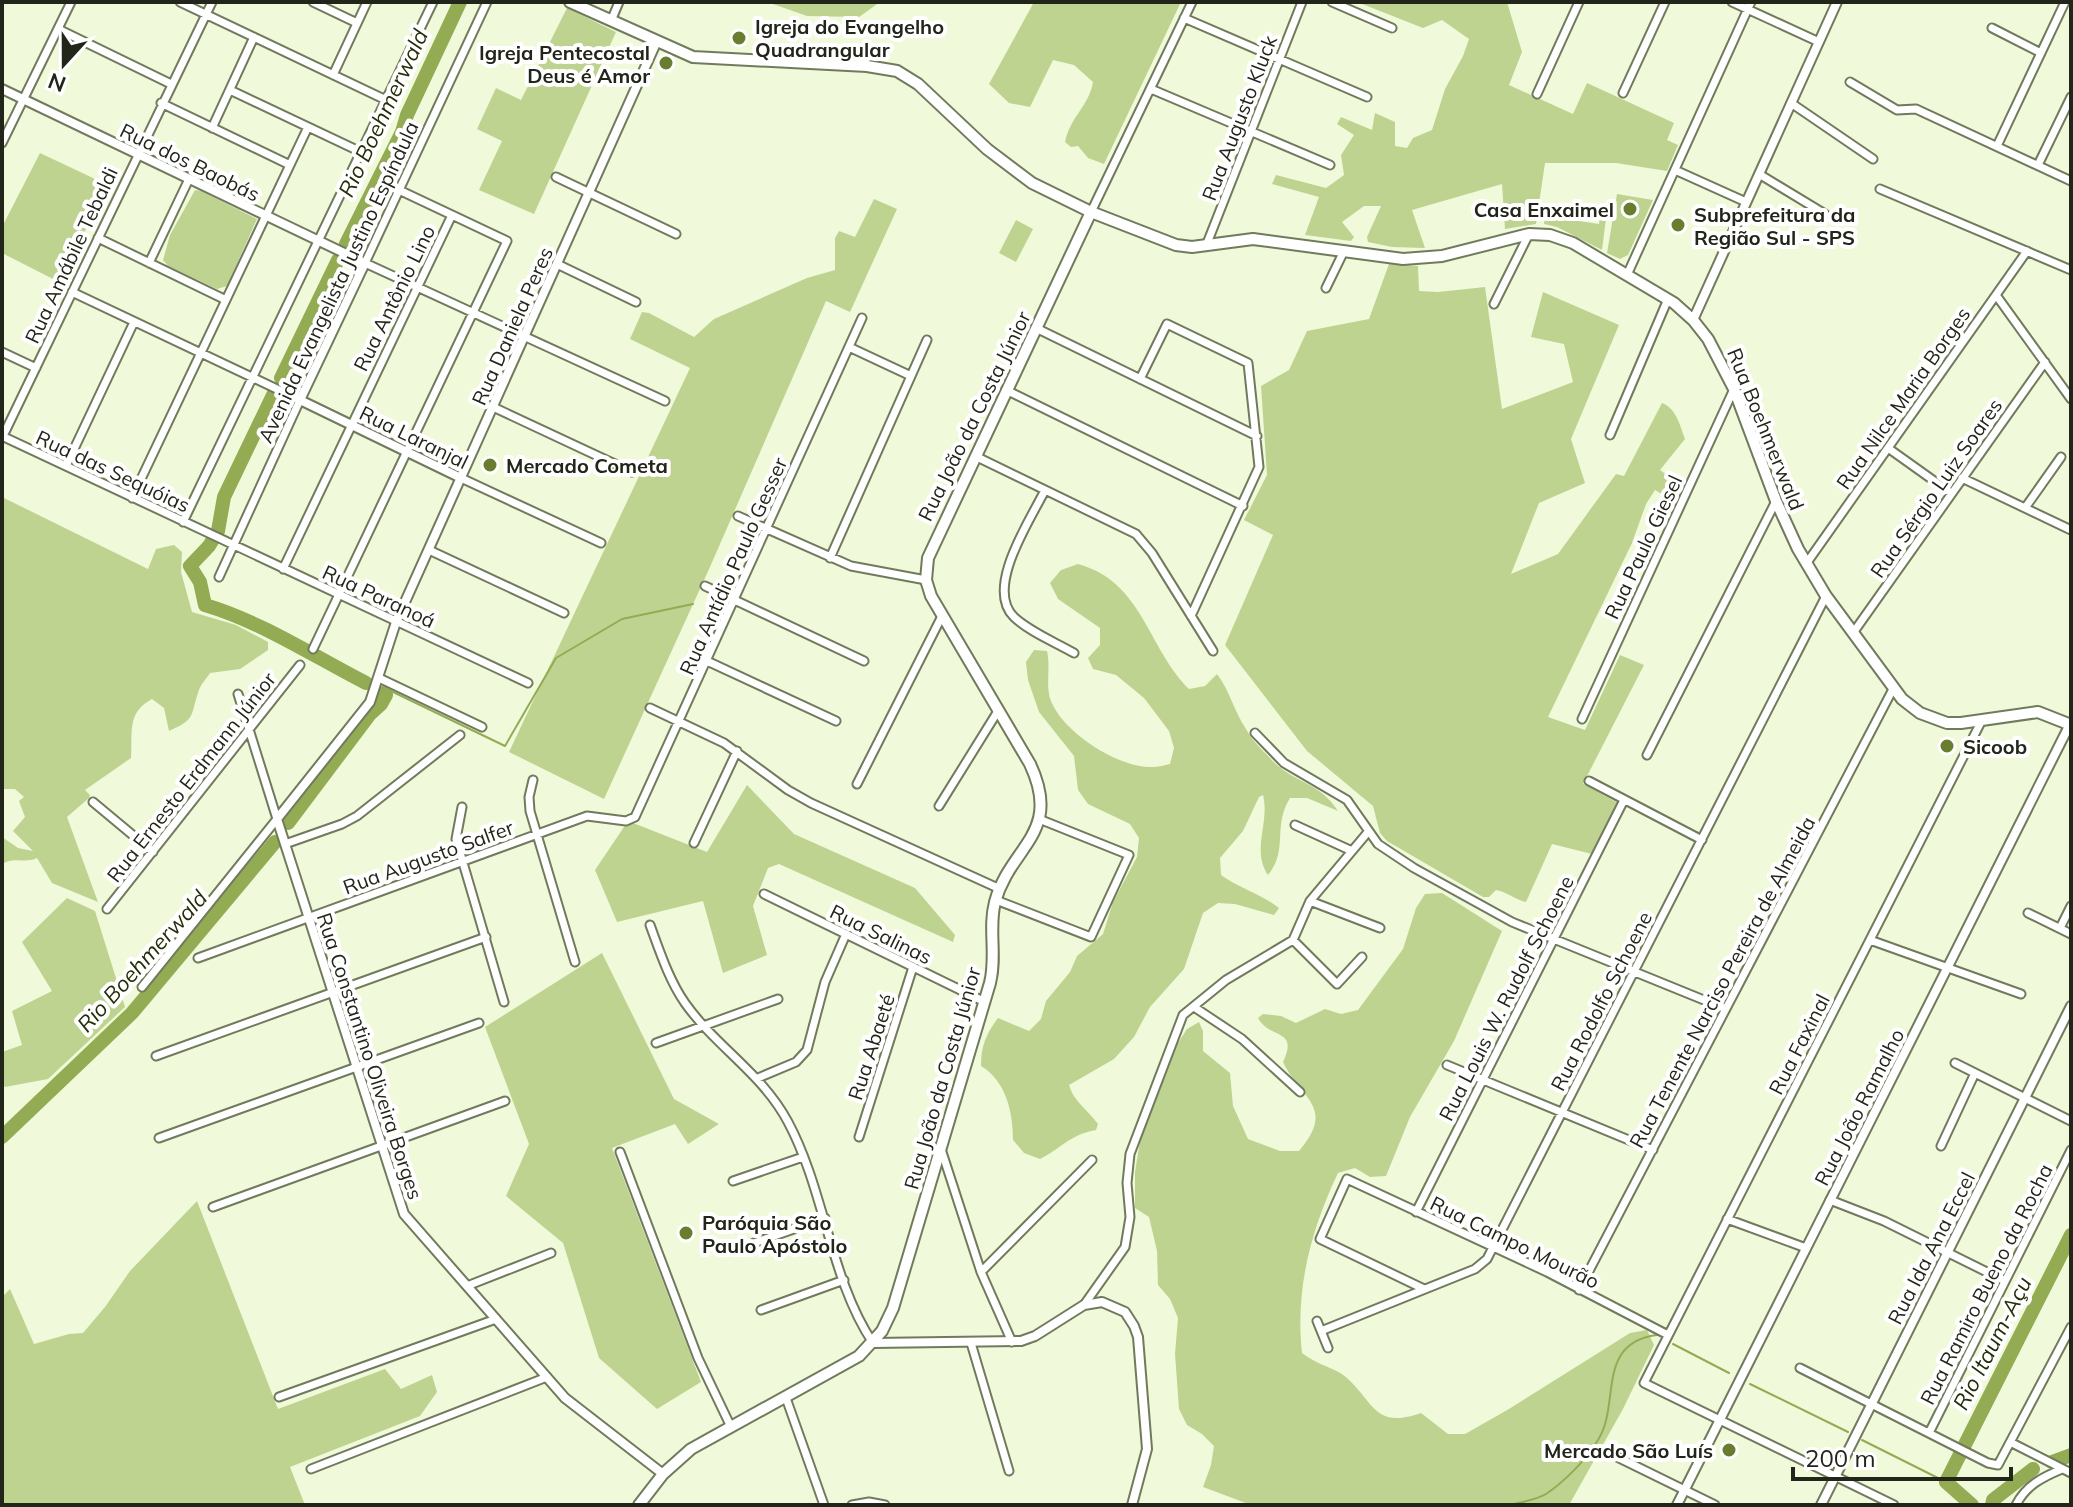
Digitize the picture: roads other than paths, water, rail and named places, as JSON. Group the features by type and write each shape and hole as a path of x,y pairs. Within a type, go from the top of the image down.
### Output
{"main road":[{"name":"Rua Boehmerwald","path":"570,2 656,43 706,59 867,66 897,71 918,84 987,149 1020,175 1091,212 1176,245 1206,246 1253,239 1403,259 1431,258 1529,234 1562,238 1668,299 1693,320 1713,347 1734,389 1776,501 1806,564 1893,689 1913,708 1933,719 1961,723 2038,712 2070,724"},
{"name":"Rua João da Costa Júnior","path":"926,580 931,548 1091,212"},
{"path":"926,580 942,616 1034,774 1040,802 1039,819"},
{"name":"Rua João da Costa Júnior","path":"639,1505 663,1474 691,1449 847,1364 873,1343 893,1308 985,1002 994,961 993,918 998,894 1031,839 1039,819"}],"street":[{"path":"2,143 71,2"},
{"path":"180,2 386,100"},
{"name":"Rua Amábile Tebaldi","path":"2,436 212,2"},
{"path":"313,2 357,23"},
{"path":"333,75 367,2"},
{"path":"183,522 433,2"},
{"name":"Avenida Evangelista Justino Espíndula","path":"219,577 487,2"},
{"path":"611,21 619,2"},
{"name":"Rua João da Costa Júnior","path":"1091,212 1192,2"},
{"name":"Rua Augusto Kluck","path":"1206,246 1302,2"},
{"path":"1332,2 1392,28"},
{"path":"1537,94 1579,2"},
{"path":"1623,93 1665,2"},
{"path":"1732,2 1749,6 1819,42"},
{"path":"1693,320 1837,2"},
{"path":"1997,146 2065,2 2071,5"},
{"path":"1627,275 1749,6"},
{"path":"1184,18 1367,97"},
{"path":"1992,28 2041,53"},
{"path":"58,29 171,84"},
{"path":"212,128 254,37"},
{"name":"Rua Daniela Peres","path":"277,819 365,709 379,678 396,622 656,43"},
{"path":"1850,82 1897,110 1916,109 2071,181"},
{"name":"Rua dos Baobás","path":"2,89 365,263"},
{"path":"1151,89 1330,165"},
{"path":"230,90 361,152"},
{"path":"2038,165 2071,97"},
{"path":"161,103 290,165"},
{"path":"1791,103 1873,159"},
{"path":"132,498 308,127"},
{"path":"1675,170 1746,202"},
{"path":"1759,174 1825,214"},
{"path":"556,177 676,234"},
{"path":"149,263 189,179"},
{"path":"1880,189 2071,270"},
{"path":"313,649 507,241 399,190"},
{"name":"Rua Antônio Lino","path":"283,569 452,215"},
{"path":"1494,304 1529,234"},
{"path":"98,238 226,300"},
{"path":"1326,288 1344,251"},
{"name":"Rua Nilce Maria Borges","path":"1806,564 2027,251"},
{"path":"365,263 665,401"},
{"path":"557,264 636,302"},
{"path":"72,292 300,400"},
{"path":"1996,295 2070,396"},
{"path":"1610,435 1668,299"},
{"name":"Rua Antídio Paulo Gesser","path":"626,821 639,813 862,318"},
{"path":"66,466 134,322"},
{"path":"1140,379 1167,324 1248,363 1259,467 1191,616"},
{"path":"1036,328 1257,436"},
{"path":"830,558 927,340"},
{"path":"849,347 911,376"},
{"path":"2,352 36,368"},
{"name":"Rua Sérgio Luiz Soares","path":"1853,633 2045,362"},
{"name":"Rua Paulo Giesel","path":"1582,719 1734,389"},
{"path":"1006,390 1243,506"},
{"name":"Rua Laranjal","path":"300,400 601,543"},
{"path":"493,407 632,472"},
{"name":"Rua das Sequóias","path":"2,436 214,537"},
{"path":"1888,448 1951,493"},
{"path":"975,456 1136,534 1152,553 1213,651"},
{"path":"2025,508 2061,457"},
{"path":"1962,478 2071,530"},
{"path":"1045,490 1010,562 1004,582 1005,599 1015,617 1074,653"},
{"path":"1647,755 1776,501"},
{"path":"738,516 863,570 926,580"},
{"name":"Rua Paranoá","path":"214,537 528,683"},
{"path":"429,550 564,613"},
{"path":"705,586 864,661"},
{"name":"Rua Rodolfo Schoene","path":"1321,1331 1475,1269 1487,1259 1826,596"},
{"path":"857,784 942,616"},
{"path":"707,661 836,721"},
{"name":"Rua Ernesto Erdmann Júnior","path":"107,909 300,665"},
{"path":"379,678 482,727"},
{"name":"Rua Tenente Narciso Pereira de Almeida","path":"1579,1290 1893,689"},
{"name":"Rua Constantino Oliveira Borges","path":"238,694 404,1214 571,1404 663,1474"},
{"path":"650,708 737,751 798,796 1091,937 1129,855 1039,819"},
{"path":"939,806 998,711"},
{"name":"Rua Faxinal","path":"1720,1420 1644,1383 1982,720"},
{"name":"Rua João Ramalho","path":"1677,1505 2070,724"},
{"path":"1255,733 1284,763 1347,800 1360,815 1368,832 1388,852 1414,868 1491,912 1726,1009"},
{"path":"285,844 357,816 460,735"},
{"path":"694,843 737,751"},
{"path":"533,780 529,804 575,962"},
{"path":"1589,781 1702,840"},
{"name":"Rua Louis W. Rudolf Schoene","path":"1416,1212 1624,800"},
{"path":"93,802 153,852"},
{"path":"462,807 456,839 504,1002"},
{"name":"Rua Augusto Salfer","path":"198,958 587,816 626,821"},
{"path":"142,987 277,819"},
{"path":"1295,825 1352,851"},
{"path":"650,925 685,1004 758,1078 786,1118 825,1218 844,1280 862,1325 873,1343 1012,1342 1035,1336 1084,1305 1125,1247 1130,1217 1129,1161 1133,1143 1183,1015 1226,980 1293,940 1310,901 1368,832"},
{"name":"Rua Salinas","path":"764,894 985,1002"},
{"path":"1310,901 1380,928"},
{"path":"2060,928 2071,906"},
{"path":"2028,913 2071,934"},
{"path":"758,1078 796,1062 807,1050 825,982 846,934"},
{"path":"156,1056 486,937"},
{"path":"1293,940 1337,984 1362,957"},
{"path":"1870,940 2021,994"},
{"name":"Rua Abaeté","path":"859,1137 913,967"},
{"path":"656,1043 778,999"},
{"name":"Rua Ida Ana Eccel","path":"1821,1505 2071,1006"},
{"path":"1194,1007 1242,1039 1300,1092"},
{"path":"159,1138 479,1023"},
{"path":"1955,1063 2071,1121"},
{"path":"1447,1065 1653,1150"},
{"path":"1941,1146 1975,1073"},
{"path":"213,1207 505,1101"},
{"path":"940,1146 981,1272 1012,1342"},
{"name":"Rua Ramiro Bueno da Rocha","path":"1929,1433 2071,1150"},
{"path":"620,1152 698,1358 731,1427"},
{"path":"733,1181 803,1157"},
{"path":"981,1272 1092,1160"},
{"name":"Rua Campo Mourão","path":"1424,1289 1320,1239 1347,1179 1555,1276 1668,1335"},
{"path":"1830,1200 1884,1221 2005,1281"},
{"path":"754,1243 825,1218"},
{"path":"1727,1219 1806,1248"},
{"path":"467,1286 551,1253"},
{"path":"761,1310 844,1280"},
{"path":"1084,1305 1102,1302 1121,1309 1132,1320 1138,1337 1147,1455 1132,1505"},
{"path":"279,1397 496,1319"},
{"path":"1317,1321 1328,1348"},
{"path":"1800,1368 1970,1454 1998,1465 2071,1327"},
{"path":"971,1343 1009,1471"},
{"path":"311,1469 547,1377"},
{"path":"786,1398 824,1505"},
{"path":"1720,1420 1894,1505"},
{"path":"2012,1443 2071,1473"},
{"path":"1609,1453 1715,1505"},
{"path":"2016,1505 2038,1480 2062,1469"},
{"path":"852,1505 869,1502 885,1505"}],"waterway":[{"name":"Rio Boehmerwald","path":"346,244 402,132 460,2"},
{"name":"Rio Boehmerwald","path":"281,378 338,260"},
{"name":"Rio Boehmerwald","path":"274,393 224,497 218,531 190,566 200,582 205,605 267,630 366,683"},
{"path":"386,695 389,690 505,746 556,658 622,619 693,604"},
{"name":"Rio Boehmerwald","path":"288,823 370,714 381,704 386,695 383,693"},
{"name":"Rio Boehmerwald","path":"2,1137 132,1013 275,842"},
{"name":"Rio Itaum-Açu","path":"1972,1505 1946,1482 2071,1235"},
{"path":"1510,1505 1546,1494 1581,1462 1605,1425 1617,1362 1625,1350 1638,1340 1657,1335"},
{"path":"1673,1344 1729,1373"},
{"path":"1750,1384 1848,1432"},
{"path":"1862,1440 1946,1482"},
{"path":"2052,1462 2071,1455"},
{"path":"1992,1505 1993,1500 2033,1469"}],"place":[{"name":"Igreja do Evangelho Quadrangular","path":"739,38"},
{"name":"Igreja Pentecostal Deus é Amor","path":"666,63"},
{"name":"Casa Enxaimel","path":"1630,209"},
{"name":"Subprefeitura da Região Sul - SPS","path":"1678,225"},
{"name":"Mercado Cometa","path":"490,465"},
{"name":"Sicoob","path":"1947,746"},
{"name":"Paróquia São Paulo Apóstolo","path":"686,1233"},
{"name":"Mercado São Luís","path":"1729,1450"}]}
